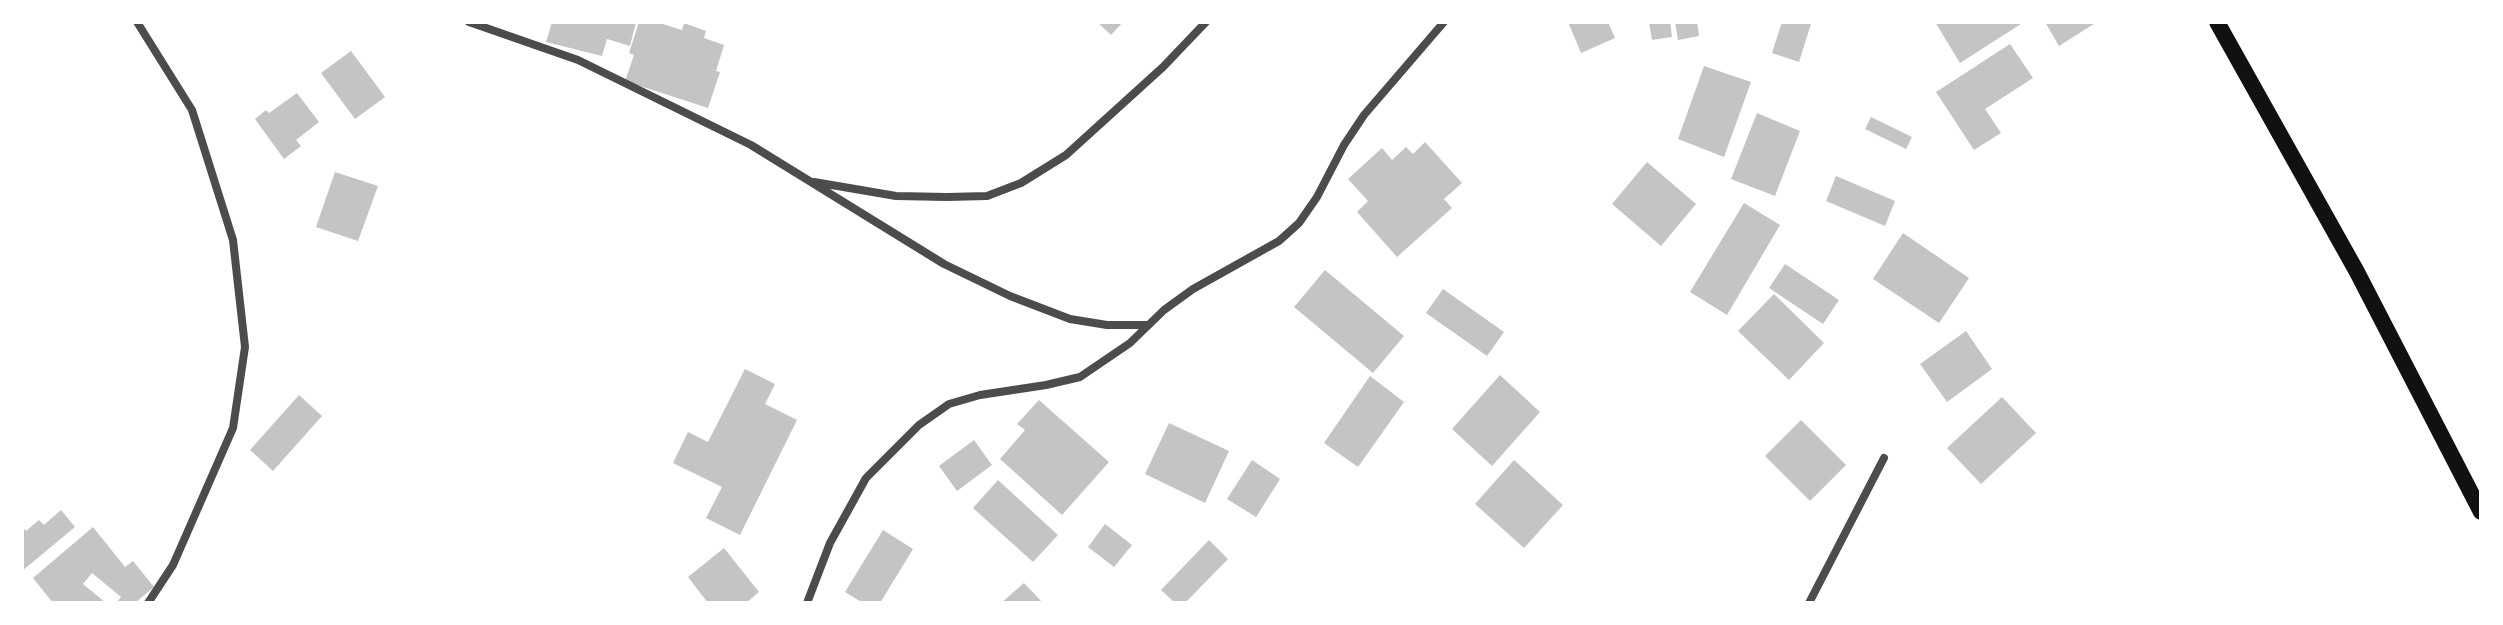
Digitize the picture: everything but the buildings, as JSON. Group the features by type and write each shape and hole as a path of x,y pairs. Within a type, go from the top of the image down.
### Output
{"main road":[{"path":"2217,22 2357,272 2481,512"}],"street":[{"path":"137,22 192,110 233,240 245,347 233,428 173,565 148,603"},
{"path":"469,22 578,60 751,145 944,264 1010,296 1070,319 1107,325 1148,325"},
{"path":"809,181 896,196 947,197 987,196 1021,183 1066,155 1163,67 1206,22"},
{"path":"807,603 830,543 866,478 919,425 949,404 980,395 1080,377 1104,362 1193,289 1279,241 1299,223 1364,115 1444,22"},
{"path":"1809,603 1884,458"}]}
